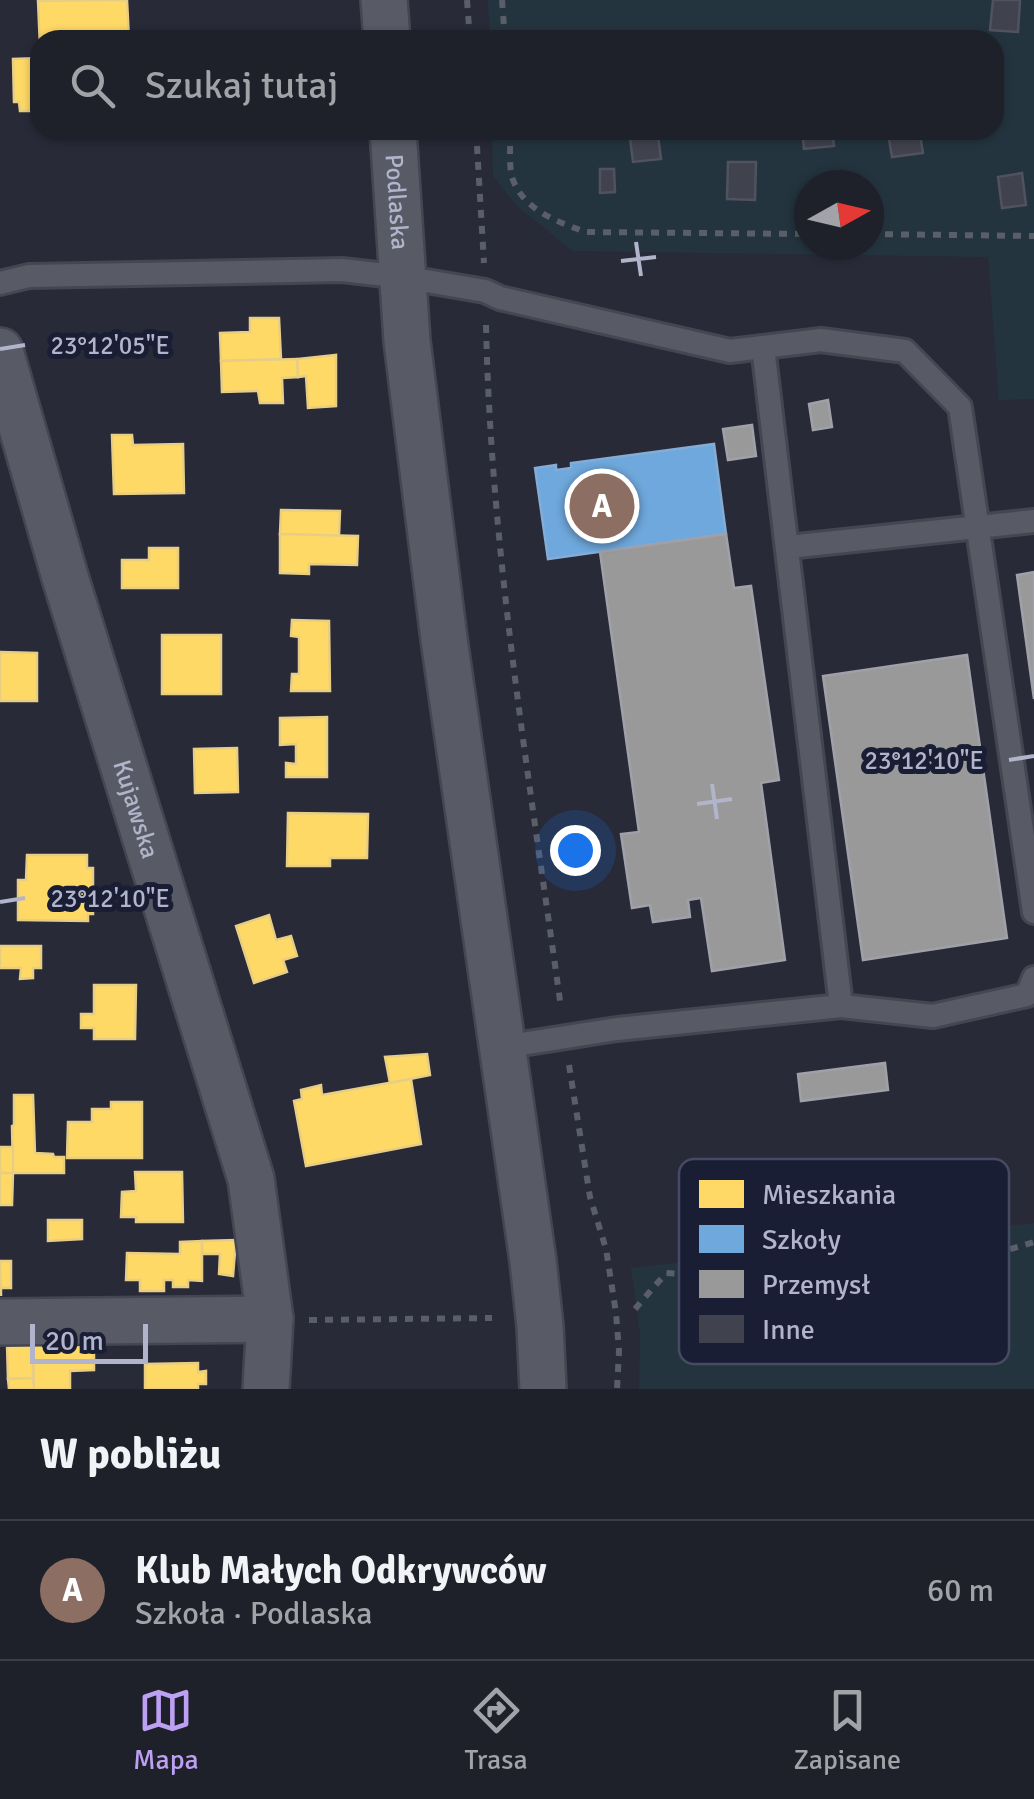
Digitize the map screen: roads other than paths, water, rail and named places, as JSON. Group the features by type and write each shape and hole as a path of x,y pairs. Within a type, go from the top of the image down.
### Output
{"street":[{"path":"384,0 386,30"},
{"name":"Podlaska","path":"394,140 407,340 532,1261 543,1389"},
{"name":"Kujawska","path":"2,369 251,1179 270,1319 266,1389"},
{"path":"0,1322 270,1319"}],"lane":[{"path":"0,284 29,276 325,271 403,277 485,291 500,298 730,350 821,340 905,352 960,407 1034,912"},
{"path":"764,347 841,1006"},
{"path":"788,548 1034,521"},
{"path":"502,1048 617,1029 841,1006 933,1016 1027,995 1034,978"}],"place":[{"name":"Klub Małych Odkrywców","path":"602,506"}]}
